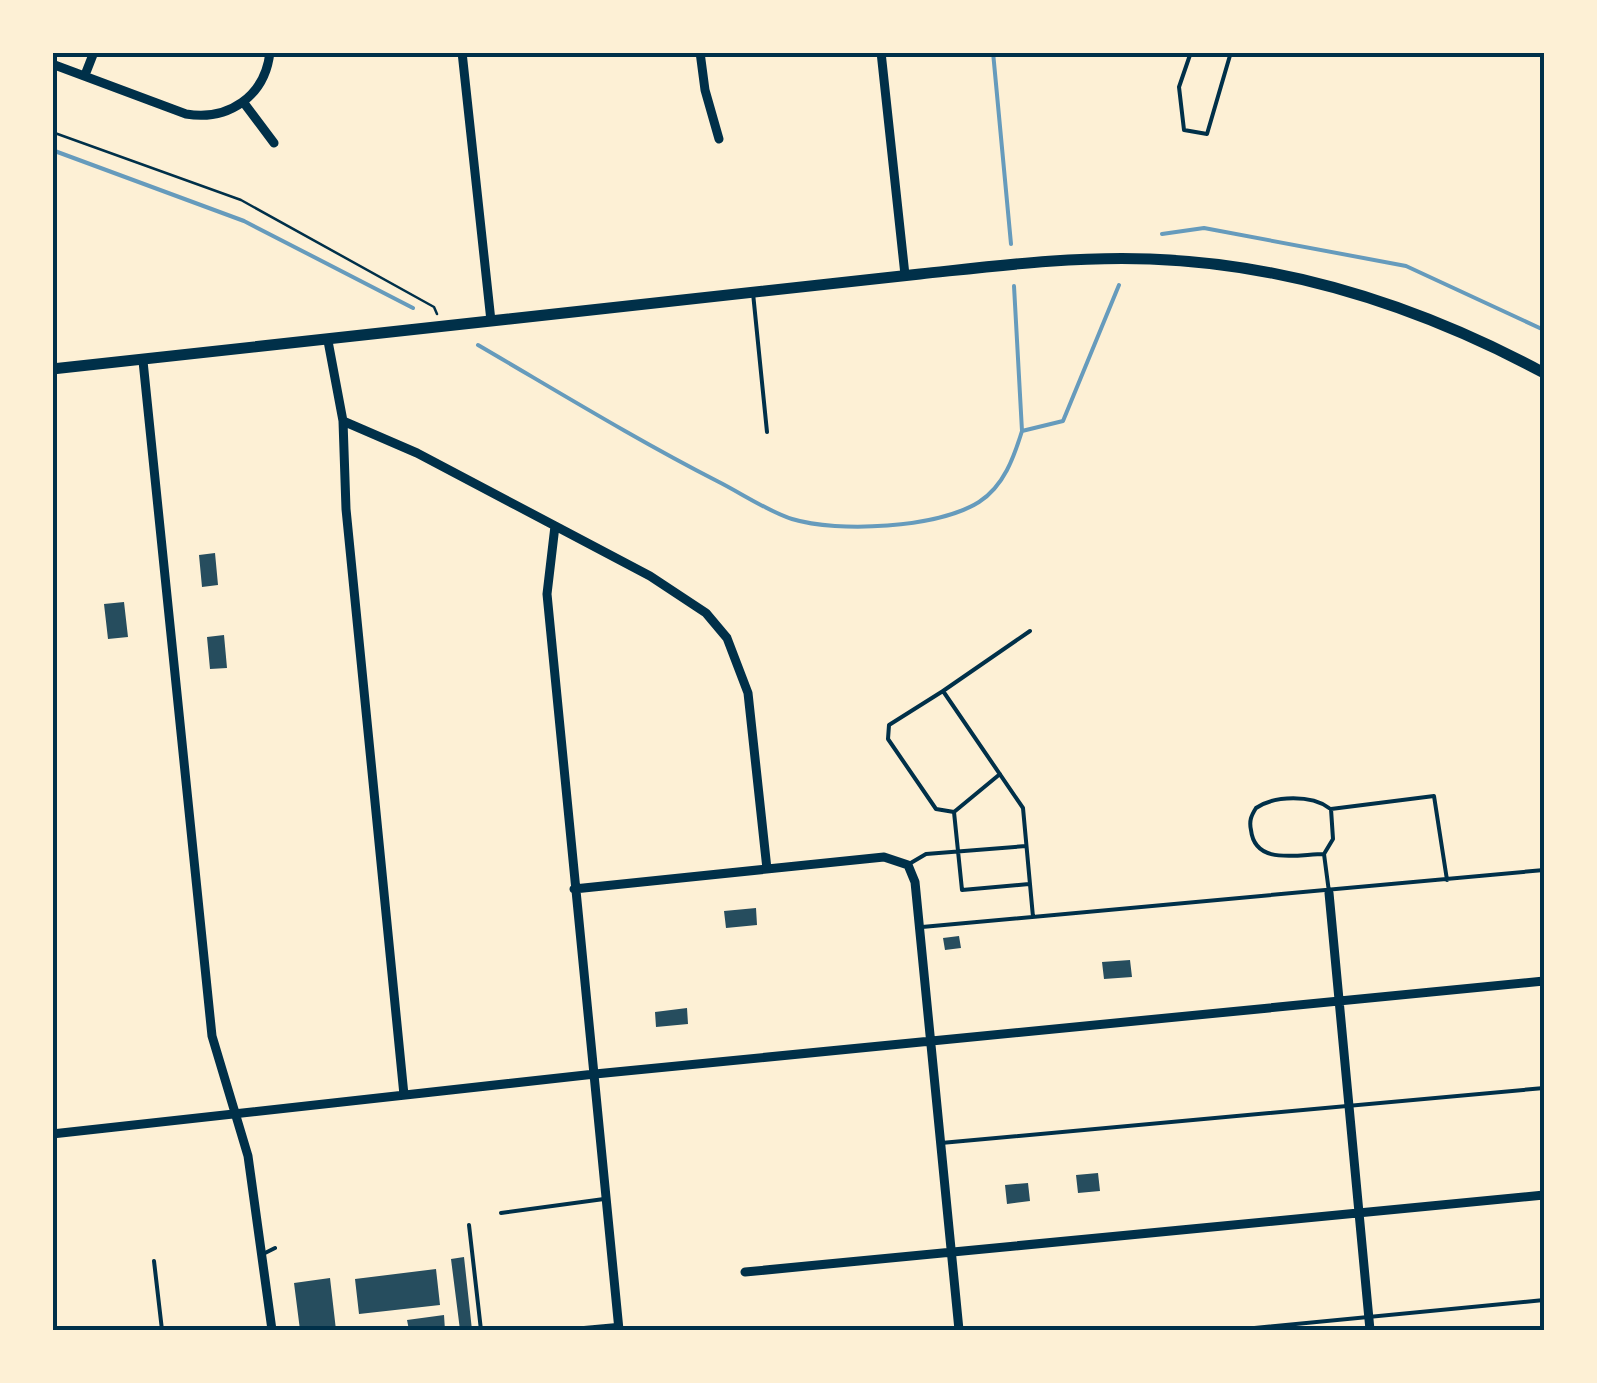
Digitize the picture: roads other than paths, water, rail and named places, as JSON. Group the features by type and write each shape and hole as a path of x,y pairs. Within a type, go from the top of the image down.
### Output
{"main road":[{"path":"52,370 905,275 1120,259 1166,260 1334,287 1399,307 1544,373"}],"street":[{"path":"85,75 94,52"},
{"path":"52,64 195,116 217,115 244,103 264,78 270,52"},
{"path":"462,52 491,321"},
{"path":"700,52 704,90 719,138"},
{"path":"881,52 905,275"},
{"path":"244,103 274,143"},
{"path":"328,341 343,421 346,509 404,1095"},
{"path":"142,361 212,1036 248,1156 270,1251 272,1330"},
{"path":"343,421 417,454 682,595 726,638 748,693 767,869"},
{"path":"554,526 546,594 619,1328"},
{"path":"574,888 890,858 908,866 915,882 920,927 959,1330"},
{"path":"1328,893 1370,1330"},
{"path":"52,1134 594,1074 1544,981"},
{"path":"746,1272 1544,1194"}],"lane":[{"path":"1191,52 1180,87 1184,130 1200,136 1207,134 1232,52"},
{"path":"753,293 767,432"},
{"path":"954,812 936,808 888,739 889,725 1030,631"},
{"path":"943,692 1023,808 1033,918"},
{"path":"954,812 1000,774"},
{"path":"1324,854 1270,855 1260,851 1252,840 1250,821 1256,808 1275,800 1319,800 1331,809 1434,796 1447,880"},
{"path":"1328,893 1324,854 1333,839 1331,809"},
{"path":"954,812 962,890 1030,884"},
{"path":"908,866 926,854 1026,846"},
{"path":"920,927 1328,893 1544,870"},
{"path":"941,1144 1544,1088"},
{"path":"501,1213 604,1198"},
{"path":"469,1225 481,1330"},
{"path":"154,1261 162,1330"},
{"path":"1234,1330 1544,1300"},
{"path":"562,1330 619,1328"}],"waterway":[{"path":"993,52 1011,244"},
{"path":"52,150 244,221 413,308"},
{"path":"1162,234 1204,228 1406,266 1544,330"},
{"path":"478,345 783,516 835,526 887,525 939,518 979,502 1001,479 1022,431 1063,421 1119,285"},
{"path":"1014,286 1022,431"}]}
